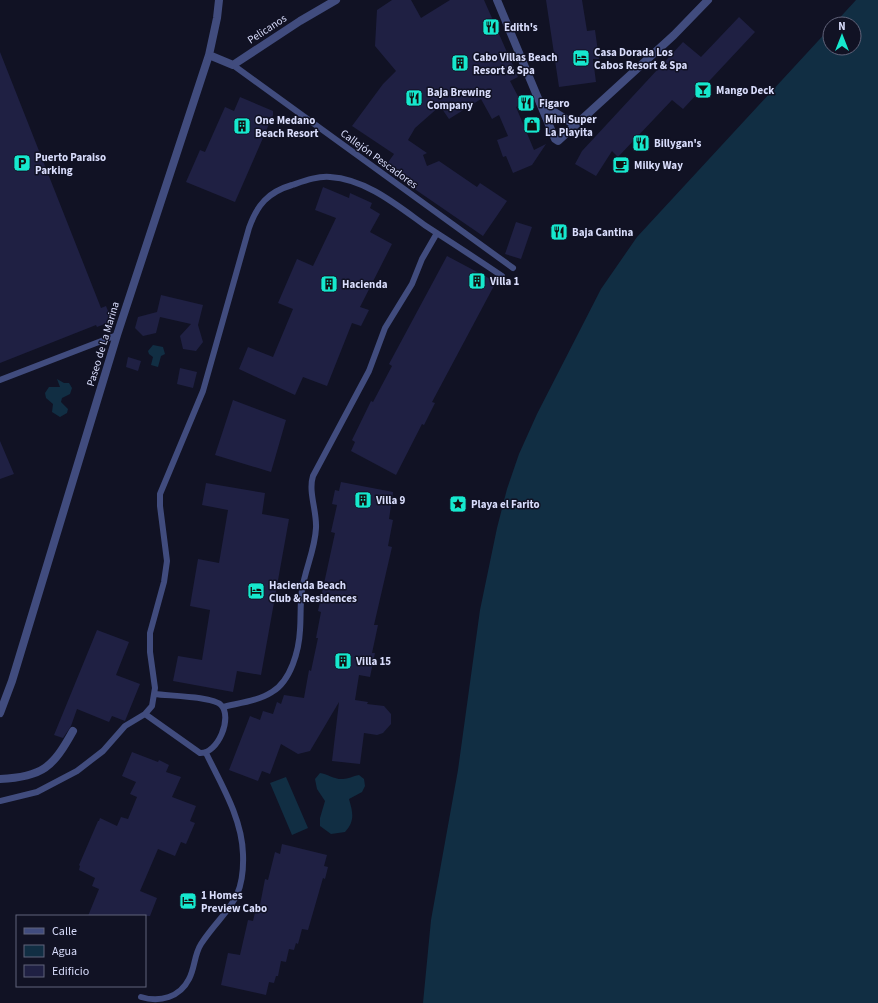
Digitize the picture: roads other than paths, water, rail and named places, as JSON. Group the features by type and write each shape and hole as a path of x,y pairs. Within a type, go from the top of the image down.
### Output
{"street":[{"name":"Paseo de La Marina","path":"0,713 3,696 117,335 210,55 218,18 219,0"},
{"name":"Pelicanos","path":"233,65 300,21 336,0"},
{"path":"498,0 555,139 558,141 674,35 708,0"},
{"path":"210,55 233,65"},
{"path":"540,103 575,125"},
{"path":"0,779 24,776 50,765 60,755 73,731"}],"lane":[{"name":"Callejón Pescadores","path":"233,65 513,268"},
{"path":"0,801 37,792 77,771 103,751 125,726 145,714 152,706 155,694 150,652 150,633 164,582 167,560 160,506 160,494 203,391 249,228 258,207 270,194 287,186 317,178 336,178 371,190 502,276"},
{"path":"155,694 212,700 223,707 251,701 271,693 283,682 290,669 299,638 302,590 315,538 316,524 312,484 313,476 369,371 385,328 412,284 422,258 437,233"},
{"path":"0,380 117,335"},
{"path":"145,714 193,750 200,753 206,753 214,747 222,734 225,719 223,707"},
{"path":"141,997 160,1000 173,996 182,990 190,978 199,948 232,906 240,888 244,862 241,834 231,805 206,753"}],"water":[{"path":"856,0 878,0 878,1003 423,1003 431,920 458,770 480,610 497,528 507,489 519,454 537,414 601,289 637,237 822,37 822,56 862,56 862,16 841,16"},
{"path":"153,345 163,347 165,354 161,356 158,367 151,365 153,357 148,351"},
{"path":"57,379 64,383 69,383 72,388 70,394 62,398 61,402 68,409 67,413 60,417 52,412 53,404 46,398 45,393 49,387 60,387"},
{"path":"320,773 340,779 347,779 359,775 364,779 365,786 362,792 349,799 352,820 345,832 331,834 320,826 320,818 325,801 317,789 315,779"},
{"path":"286,777 308,828 292,835 270,783"}],"place":[{"name":"Edith's","path":"491,27"},
{"name":"Casa Dorada Los Cabos Resort & Spa","path":"581,58"},
{"name":"Cabo Villas Beach Resort & Spa","path":"460,63"},
{"name":"Mango Deck","path":"703,90"},
{"name":"Baja Brewing Company","path":"414,98"},
{"name":"Figaro","path":"526,103"},
{"name":"Mini Super La Playita","path":"532,125"},
{"name":"One Medano Beach Resort","path":"242,126"},
{"name":"Billygan's","path":"641,143"},
{"name":"Puerto Paraiso Parking","path":"22,163"},
{"name":"Milky Way","path":"621,165"},
{"name":"Baja Cantina","path":"559,232"},
{"name":"Villa 1","path":"477,281"},
{"name":"Hacienda","path":"329,284"},
{"name":"Villa 9","path":"363,500"},
{"name":"Playa el Farito","path":"458,504"},
{"name":"Hacienda Beach Club & Residences","path":"256,591"},
{"name":"Villa 15","path":"343,661"},
{"name":"1 Homes Preview Cabo","path":"188,901"}]}
